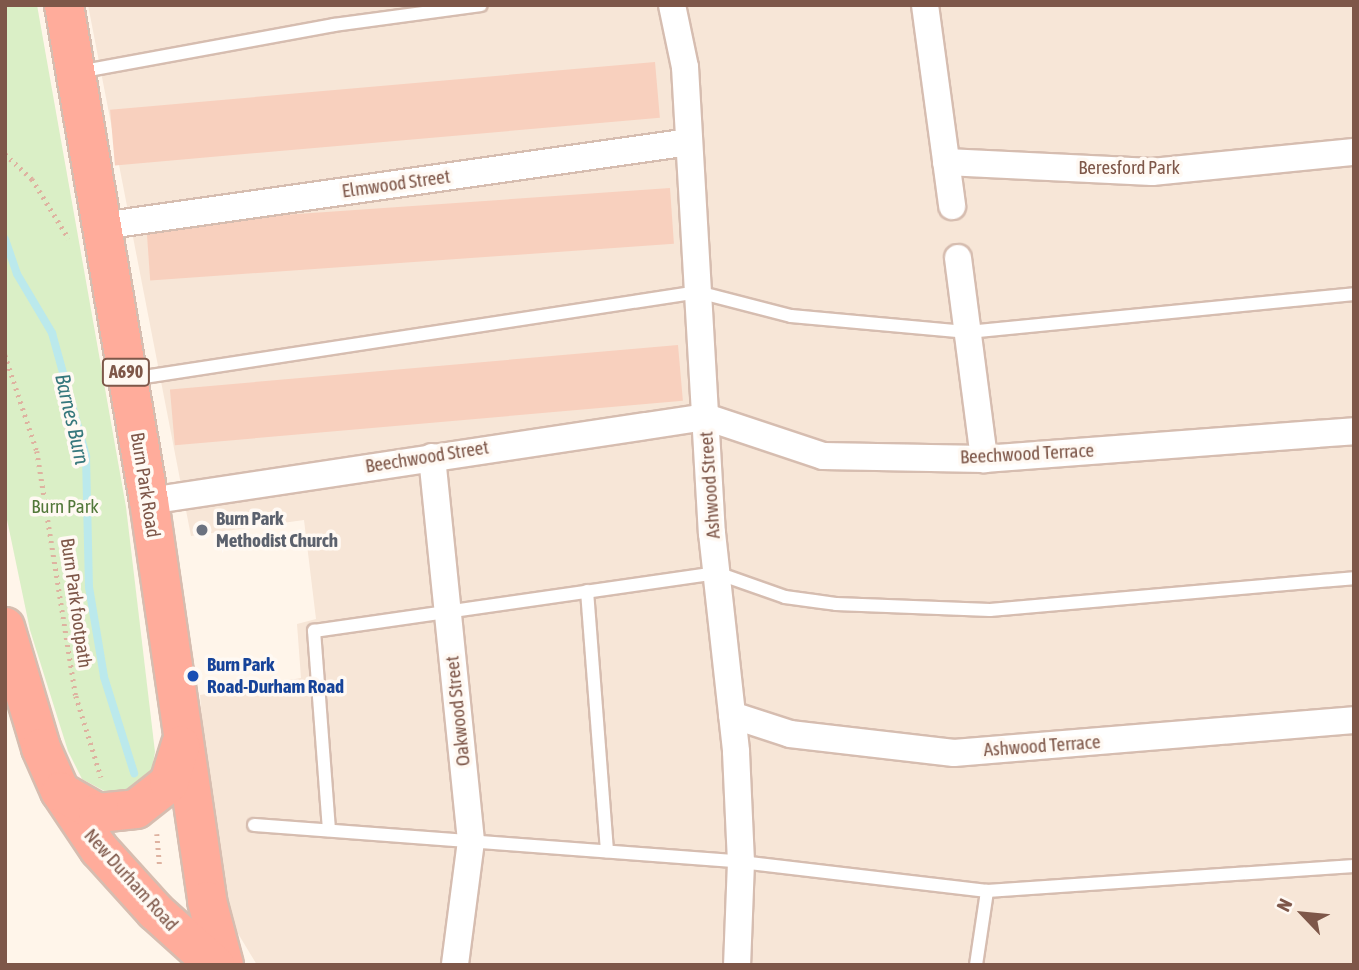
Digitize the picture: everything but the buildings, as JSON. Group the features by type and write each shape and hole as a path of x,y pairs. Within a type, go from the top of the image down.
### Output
{"highway":[{"name":"Burn Park Road","path":"64,5 76,72 88,236 128,380 149,500 180,740 207,901 224,965"},
{"name":"New Durham Road","path":"5,627 41,748 60,791 99,849 155,911 215,965"},
{"name":"A690","path":"113,814 136,809 159,795 176,770 180,740"},
{"path":"60,791 84,808 113,814"}],"street":[{"name":"Ashwood Street","path":"672,5 685,67 717,573 732,715 741,862 737,965"},
{"path":"925,5 952,206"},
{"name":"Elmwood Street","path":"88,236 689,142"},
{"name":"Beresford Park","path":"946,162 1152,172 1354,152"},
{"path":"958,258 984,459"},
{"name":"Beechwood Street","path":"149,500 706,417"},
{"name":"Beechwood Terrace","path":"706,417 823,456 984,459 1354,431"},
{"name":"Oakwood Street","path":"432,457 471,841 455,965"},
{"name":"Ashwood Terrace","path":"732,715 790,734 954,753 1354,720"}],"lane":[{"path":"76,72 334,25 481,5"},
{"path":"128,380 698,292 791,316 968,332 1354,294"},
{"path":"329,830 314,631 717,573 785,597 823,603 978,610 1354,578"},
{"path":"587,591 607,851"},
{"path":"254,825 741,862 987,891 1354,866"},
{"path":"976,965 987,891"}],"path":[{"path":"5,154 88,236"},
{"name":"Burn Park footpath","path":"5,355 37,451 76,696 113,814"}],"shaded area":[{"path":"88,5 1354,5 1354,965 257,965 234,927 209,811 200,695 301,678 297,624 316,619 304,520 191,536"}],"green space":[{"name":"Burn Park","path":"5,5 37,5 126,507 155,752 151,774 125,796 110,794 82,779 68,751 30,630 5,510"}],"waterway":[{"name":"Barnes Burn","path":"5,239 17,274 52,333 86,456 89,587 104,677 134,773"}],"place":[{"name":"Burn Park Methodist Church","path":"202,530"},
{"name":"Burn Park Road-Durham Road","path":"193,676"}]}
